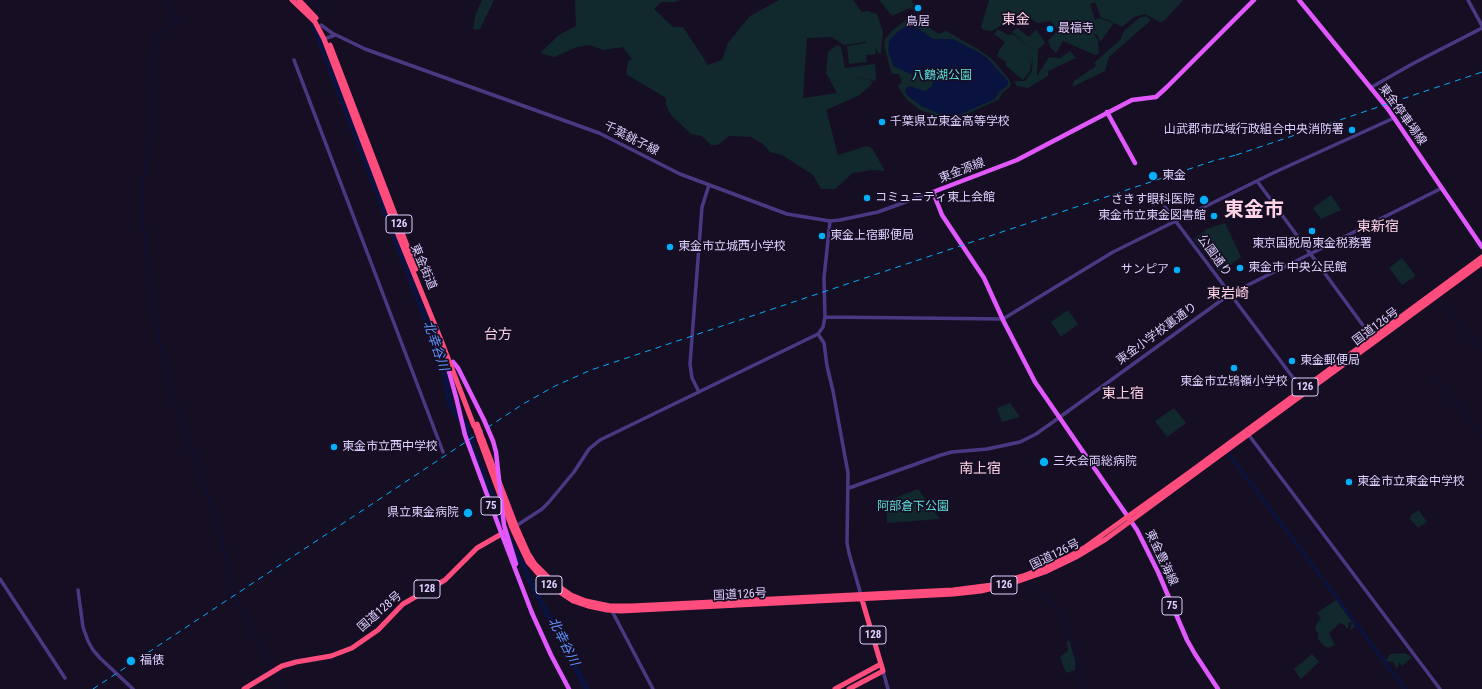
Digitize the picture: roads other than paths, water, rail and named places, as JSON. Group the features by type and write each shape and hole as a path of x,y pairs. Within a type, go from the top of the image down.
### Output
{"highway":[{"name":"東金街道","path":"292,0 314,22 326,39 351,97 453,362 514,527"},
{"name":"東金街道","path":"299,0 321,24 399,237 476,425"},
{"name":"国道126号","path":"514,527 535,564 548,578 571,595 586,601 604,605 632,606 959,594 981,591 1010,584 1045,572 1076,557 1106,539 1129,519 1482,257"},
{"name":"国道126号","path":"1373,339 1482,263"},
{"name":"国道126号","path":"1129,519 1248,434 1303,391"},
{"name":"国道126号","path":"514,527 528,562 547,583 561,594 579,603 612,611 861,597"},
{"name":"国道128号","path":"244,689 282,666 332,656 352,648 378,630 402,604 445,580 477,548 514,527"},
{"name":"128","path":"861,597 883,671"},
{"path":"835,689 881,664"},
{"path":"849,689 883,671"}],"main road":[{"name":"東金源線","path":"1129,519 1030,374 984,278 942,215 934,192 1017,160 1132,100 1157,96 1254,0"},
{"name":"東金停車場線","path":"1299,0 1394,118 1482,247"},
{"path":"1108,112 1135,163"},
{"name":"75","path":"426,302 456,397 464,431 493,513 532,613 551,655 569,689"},
{"name":"75","path":"453,362 458,368 484,420 493,442 497,457 501,508 504,524 532,613"},
{"name":"東金豊海線","path":"1129,519 1141,537 1158,572 1190,645 1218,689"}],"street":[{"path":"1370,88 1482,27 1468,0"},
{"name":"千葉銚子線","path":"321,24 336,35 365,49 599,133 672,170 787,214 830,221 851,218 878,212 934,192"},
{"path":"326,39 336,35"},
{"path":"294,60 443,452"},
{"path":"825,317 1003,319 1101,259 1257,181 1394,118"},
{"path":"1257,181 1373,339"},
{"path":"699,392 692,378 690,364 702,207 709,185"},
{"name":"東金小学校裏通り","path":"849,488 941,455 952,452 987,449 1020,442 1036,434 1230,294 1442,188"},
{"name":"公園通り","path":"1165,206 1303,391"},
{"path":"514,527 542,509 549,502 574,472 589,449 597,442 818,334 823,327 825,317 824,278 830,221"},
{"path":"818,334 824,343 827,366 833,390 848,473 848,553 861,597"},
{"path":"1248,434 1440,689"},
{"path":"0,579 65,678"},
{"path":"78,590 83,626 93,650 133,689"},
{"path":"612,611 653,689"},
{"path":"883,671 888,689"}],"waterway":[{"path":"165,0 178,22 154,37 157,44 154,55 153,70 149,83 153,97 154,110 142,181 144,233 148,277 162,354 173,396 222,538 230,588 273,670"},
{"name":"北幸谷川","path":"308,0 321,7 317,17"},
{"name":"北幸谷川","path":"314,26 435,343 444,371 450,405 458,417 466,424 476,456 504,525"},
{"path":"1438,299 1482,351"},
{"path":"1435,376 1482,437"},
{"path":"1228,453 1322,578"},
{"name":"北幸谷川","path":"509,538 587,689"},
{"path":"1031,582 1033,588 1064,616 1085,689"},
{"path":"1325,582 1393,673"},
{"path":"275,672 284,689"},
{"path":"1395,675 1405,689"}],"railway":[{"path":"1236,155 1482,72"},
{"path":"93,689 523,404 555,386 591,370 1213,161 1240,154"}],"place":[{"name":"鳥居","path":"918,8"},
{"name":"最福寺","path":"1050,29"},
{"name":"千葉県立東金高等学校","path":"882,122"},
{"name":"山武郡市広域行政組合中央消防署","path":"1352,130"},
{"name":"東金","path":"1153,176"},
{"name":"コミュニティ東上会館","path":"867,198"},
{"name":"さきす眼科医院","path":"1204,200"},
{"name":"東金市立東金図書館","path":"1214,216"},
{"name":"東京国税局東金税務署","path":"1312,231"},
{"name":"東金上宿郵便局","path":"822,236"},
{"name":"東金市立城西小学校","path":"670,247"},
{"name":"東金市 中央公民館","path":"1240,268"},
{"name":"サンピア","path":"1177,270"},
{"name":"東金郵便局","path":"1292,361"},
{"name":"東金市立鴇嶺小学校","path":"1234,368"},
{"name":"東金市立西中学校","path":"334,447"},
{"name":"三矢会両総病院","path":"1044,462"},
{"name":"東金市立東金中学校","path":"1349,482"},
{"name":"県立東金病院","path":"468,513"},
{"name":"福俵","path":"131,661"}],"district":[{"name":"東金","path":"1016,20"},
{"name":"東金市","path":"1254,211"},
{"name":"東新宿","path":"1378,227"},
{"name":"東岩崎","path":"1228,294"},
{"name":"台方","path":"498,335"},
{"name":"東上宿","path":"1123,394"},
{"name":"南上宿","path":"980,469"}],"park label":[{"name":"八鶴湖公園","path":"942,76"},
{"name":"阿部倉下公園","path":"913,507"}]}
